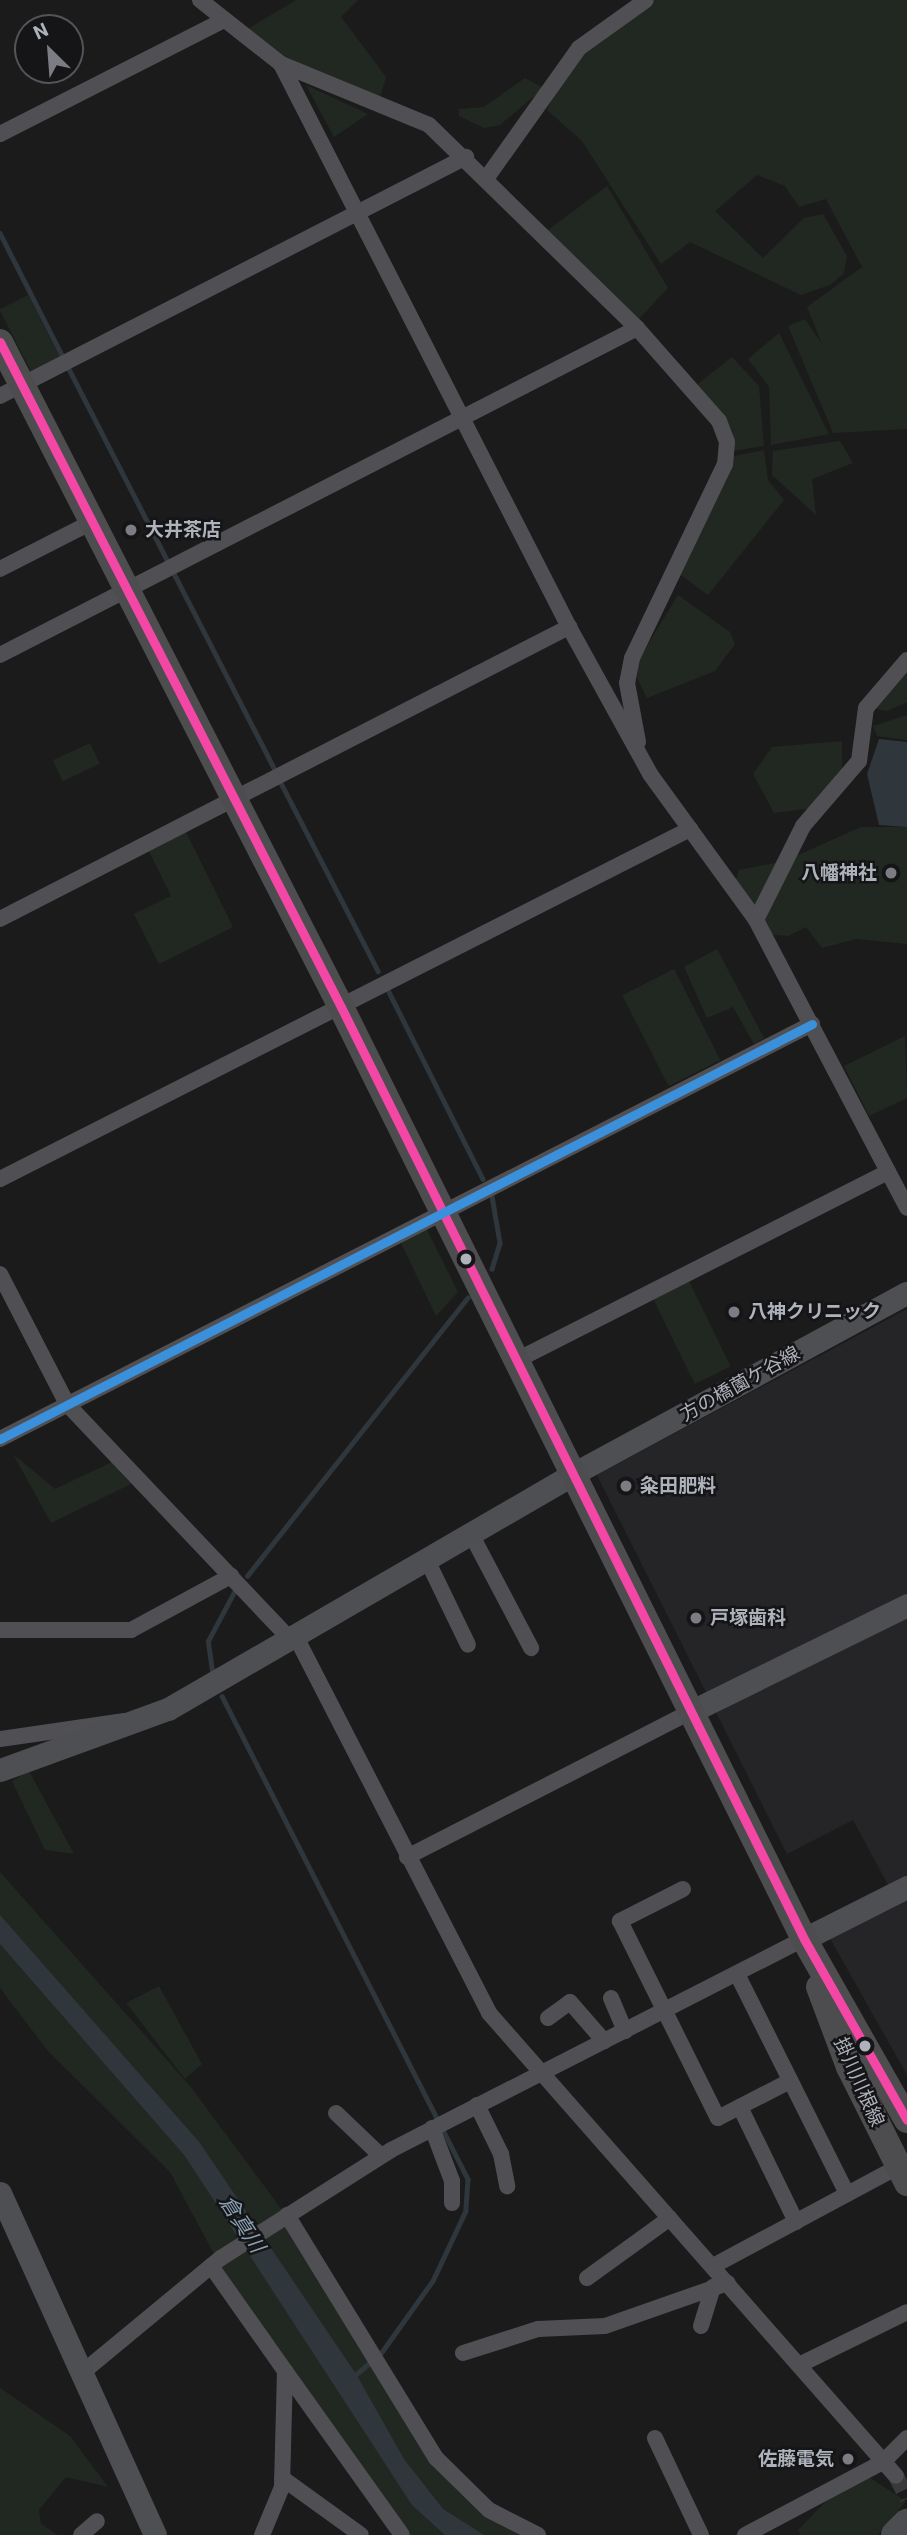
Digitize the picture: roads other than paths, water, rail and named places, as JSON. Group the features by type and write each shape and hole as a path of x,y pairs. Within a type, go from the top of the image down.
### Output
{"main road":[{"name":"掛川川根線","path":"0,342 11,390 92,522 341,1007 804,1939 907,2120"},
{"name":"掛川川根線","path":"804,1939 849,2067 904,2170"}],"street":[{"path":"200,0 281,64 429,125 488,176 706,399 727,442 725,464 632,658 627,683 641,758"},
{"path":"488,176 579,48 646,0"},
{"path":"0,134 224,20"},
{"path":"281,64 569,627 641,758 756,920 907,1208"},
{"path":"11,390 466,157"},
{"path":"1,653 463,420 637,328"},
{"path":"0,569 92,522"},
{"path":"0,919 569,627"},
{"path":"756,920 803,825 859,761 866,708 907,660"},
{"path":"0,1179 690,829"},
{"path":"0,1439 812,1024"},
{"path":"517,1360 888,1172"},
{"path":"0,1274 67,1404 294,1638 472,1985 539,2073 713,2266 720,2285 799,2365 896,2476"},
{"name":"方の橋薗ケ谷線","path":"0,1770 135,1723 294,1638 573,1474 907,1293"},
{"path":"471,1534 531,1648"},
{"path":"427,1560 468,1645"},
{"path":"0,1630 131,1630 231,1576"},
{"path":"407,1857 692,1710 907,1605"},
{"path":"0,1738 113,1718 135,1723"},
{"path":"83,2372 216,2262 381,2156 907,1887"},
{"path":"682,1889 620,1921 718,2118 790,2081"},
{"path":"737,1974 847,2194"},
{"path":"611,1998 625,2031"},
{"path":"548,2018 570,2002 604,2041"},
{"path":"477,2105 501,2154 507,2186"},
{"path":"740,2107 796,2222"},
{"path":"337,2113 381,2156"},
{"path":"432,2128 452,2181 452,2203"},
{"path":"713,2266 847,2194 904,2170"},
{"path":"0,2193 155,2535"},
{"path":"285,2217 436,2458 489,2510 537,2535"},
{"path":"587,2278 670,2218"},
{"path":"216,2262 285,2371 402,2535"},
{"path":"701,2326 720,2285"},
{"path":"463,2353 538,2329 606,2326 720,2285"},
{"path":"799,2365 907,2312"},
{"path":"262,2535 273,2519 282,2478 285,2371"},
{"path":"655,2438 701,2535"},
{"path":"745,2535 883,2462 907,2438"},
{"path":"282,2478 361,2535"},
{"path":"81,2535 97,2521"}],"water":[{"path":"879,739 907,742 907,827 879,825 867,774"},
{"name":"倉真川","path":"0,1915 200,2143 356,2374 404,2459 443,2509 484,2535 445,2535 412,2505 185,2156 0,1944"}],"waterway":[{"path":"0,233 62,355"},
{"path":"69,369 277,773"},
{"path":"280,781 378,971"},
{"path":"389,992 483,1179"},
{"path":"492,1196 500,1243 492,1269"},
{"path":"247,1576 467,1298"},
{"path":"212,1671 208,1641 234,1592"},
{"path":"222,1696 468,2179 466,2211 433,2281 381,2354"},
{"path":"353,2377 368,2364"}],"tunnel":[{"path":"896,2476 907,2498"}],"place":[{"name":"大井茶店","path":"131,530"},
{"name":"八幡神社","path":"891,873"},
{"name":"八神クリニック","path":"734,1312"},
{"name":"粂田肥料","path":"626,1486"},
{"name":"戸塚歯科","path":"696,1618"},
{"name":"佐藤電気","path":"848,2459"}]}
